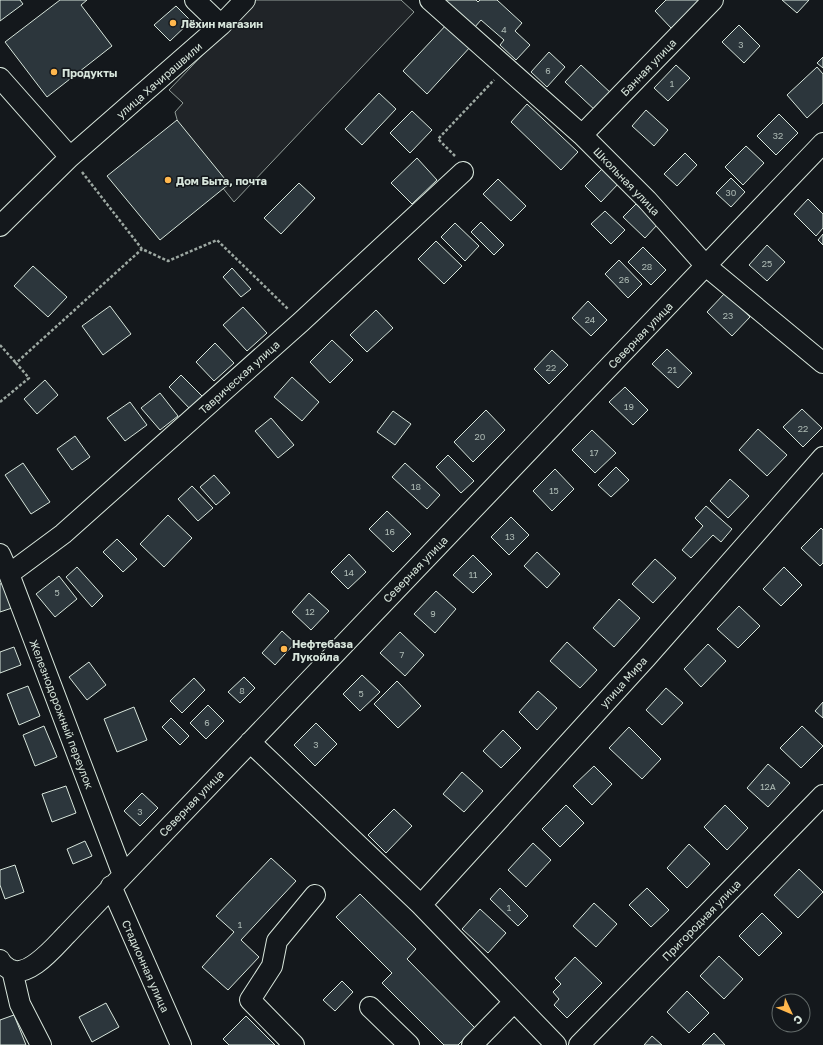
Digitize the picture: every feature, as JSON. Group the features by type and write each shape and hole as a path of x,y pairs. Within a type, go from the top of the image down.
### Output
{"street":[{"path":"195,0 221,25"},
{"name":"улица Хачирашвили","path":"0,226 70,157 221,25 245,0"},
{"name":"Школьная улица","path":"430,0 582,135 647,200 706,266 823,363"},
{"name":"Банная улица","path":"582,135 713,0"},
{"path":"0,78 70,157"},
{"name":"Северная улица","path":"6,965 22,971 33,966 67,934 823,143"},
{"name":"Таврическая улица","path":"9,574 63,534 301,322 463,172"},
{"name":"улица Мира","path":"421,905 646,658 823,457"},
{"name":"Железнодорожный переулок","path":"0,554 9,574 117,880"},
{"path":"250,742 421,905 556,1045"},
{"name":"Пригородная улица","path":"579,1045 823,795"},
{"name":"Стадионная улица","path":"117,880 181,1045"},
{"path":"294,1045 250,1000 272,966 277,941 315,895"},
{"path":"6,965 20,1004 40,1045"},
{"path":"472,1045 514,1002"},
{"path":"370,1006 409,1045"}],"path":[{"path":"463,172 462,163 438,138 506,68"},
{"path":"70,157 142,249 168,261 217,240 301,322"},
{"path":"16,363 142,249"},
{"path":"0,345 29,378 0,402"}],"shaded area":[{"path":"255,0 401,0 414,12 234,202 182,137 175,112 183,103 169,90"}],"building":[{"path":"0,0 20,0 23,4 0,21"},
{"name":"Продукты","path":"60,0 87,0 81,5 112,46 47,97 5,42"},
{"path":"476,0 478,2 480,0 497,0 522,23 515,31 530,45 516,60 500,45 504,40 481,20 474,28 445,1"},
{"path":"666,0 699,0 671,28 655,11"},
{"path":"782,0 809,0 797,13"},
{"name":"Лёхин магазин","path":"176,6 191,21 170,41 154,25"},
{"path":"448,23 472,45 427,94 403,71"},
{"path":"739,25 760,46 744,63 722,42"},
{"path":"549,52 565,67 547,87 531,72"},
{"path":"823,57 823,68 817,63"},
{"path":"581,65 613,95 597,112 565,82"},
{"path":"676,65 690,78 668,101 654,88"},
{"path":"817,67 823,74 823,103 807,118 787,95"},
{"path":"379,93 396,109 362,145 345,129"},
{"path":"527,104 578,152 561,170 511,122"},
{"path":"646,110 668,130 654,146 632,126"},
{"path":"412,111 432,130 410,153 390,133"},
{"path":"779,114 798,133 776,155 757,136"},
{"name":"Дом Быта, почта","path":"177,120 229,184 160,240 107,176"},
{"path":"746,146 764,163 743,185 725,167"},
{"path":"685,153 697,165 677,186 664,174"},
{"path":"417,158 437,180 412,204 391,183"},
{"path":"604,167 619,183 601,202 585,186"},
{"path":"731,178 745,192 731,207 716,193"},
{"path":"498,179 526,206 511,221 483,194"},
{"path":"299,183 315,198 281,234 264,218"},
{"path":"808,199 823,214 823,228 816,236 794,214"},
{"path":"636,204 657,225 645,238 623,217"},
{"path":"605,211 625,230 611,244 591,224"},
{"path":"481,222 504,245 494,255 471,232"},
{"path":"455,223 479,246 465,261 441,237"},
{"path":"823,234 823,245 818,240"},
{"path":"436,241 462,266 444,284 418,259"},
{"path":"767,245 785,262 767,281 749,265"},
{"path":"643,247 666,270 651,285 628,262"},
{"path":"619,260 642,284 628,298 605,274"},
{"path":"33,266 67,297 48,317 14,286"},
{"path":"232,268 251,289 241,297 223,277"},
{"path":"725,293 750,317 732,336 707,312"},
{"path":"588,301 607,320 591,336 572,318"},
{"path":"110,306 131,334 103,355 82,326"},
{"path":"243,307 267,333 247,351 223,325"},
{"path":"376,310 393,328 367,352 350,335"},
{"path":"332,340 353,360 330,383 310,362"},
{"path":"215,343 234,363 214,381 196,362"},
{"path":"667,349 692,373 678,388 652,364"},
{"path":"552,350 568,365 549,384 534,369"},
{"path":"181,375 204,398 191,410 169,387"},
{"path":"292,377 319,402 302,421 274,397"},
{"path":"45,380 58,395 37,414 24,399"},
{"path":"625,387 648,410 633,425 609,402"},
{"path":"160,393 178,416 160,430 141,408"},
{"path":"130,402 147,425 125,441 107,418"},
{"path":"802,409 822,428 803,447 783,427"},
{"path":"486,410 505,430 473,462 454,442"},
{"path":"393,411 411,424 395,445 377,432"},
{"path":"271,418 294,445 278,458 255,431"},
{"path":"758,429 787,455 767,476 739,450"},
{"path":"592,430 616,453 595,473 572,450"},
{"path":"75,436 90,457 72,470 57,449"},
{"path":"448,455 474,481 461,493 436,467"},
{"path":"23,463 50,502 31,514 5,475"},
{"path":"405,463 440,495 427,509 392,477"},
{"path":"616,467 629,480 611,497 598,485"},
{"path":"555,469 574,489 552,511 533,491"},
{"path":"214,475 230,493 216,505 200,487"},
{"path":"730,479 749,496 728,518 710,501"},
{"path":"192,486 213,508 198,521 178,499"},
{"path":"706,506 732,529 721,542 713,535 691,558 682,550 703,526 695,518"},
{"path":"387,511 411,534 393,552 369,529"},
{"path":"168,515 192,538 164,567 140,544"},
{"path":"511,517 529,535 509,555 491,537"},
{"path":"821,528 823,530 823,563 820,566 801,548"},
{"path":"117,539 137,559 123,572 103,552"},
{"path":"537,552 560,574 547,588 524,566"},
{"path":"349,554 366,572 348,589 331,572"},
{"path":"473,555 492,574 473,593 453,575"},
{"path":"655,559 676,578 653,603 632,584"},
{"path":"77,567 103,596 92,607 66,577"},
{"path":"784,567 802,585 781,606 763,589"},
{"path":"59,576 77,599 55,617 36,594"},
{"path":"3,583 12,608 0,612 0,584"},
{"path":"436,591 456,609 435,633 414,614"},
{"path":"309,593 329,611 311,630 292,612"},
{"path":"619,599 640,618 614,647 593,628"},
{"path":"739,606 760,626 738,648 717,629"},
{"path":"282,631 295,643 275,665 262,653"},
{"path":"400,632 424,655 405,676 380,653"},
{"path":"567,642 597,670 580,688 550,661"},
{"path":"708,644 726,661 701,687 684,669"},
{"path":"14,647 21,665 0,673 0,652"},
{"path":"89,662 106,685 87,700 69,677"},
{"path":"362,675 380,692 360,711 343,694"},
{"path":"244,677 255,688 240,703 228,692"},
{"path":"194,678 205,690 182,713 170,701"},
{"path":"397,681 421,706 398,728 374,704"},
{"path":"28,686 40,716 19,725 7,694"},
{"path":"666,688 683,703 662,725 646,710"},
{"path":"538,691 557,708 537,730 519,712"},
{"path":"823,702 823,718 815,711"},
{"path":"208,705 224,721 206,739 190,723"},
{"path":"134,707 147,740 117,752 104,719"},
{"path":"171,718 189,736 180,745 162,727"},
{"path":"316,723 337,744 315,766 294,745"},
{"path":"44,726 57,757 35,766 23,735"},
{"path":"802,726 823,746 801,768 780,748"},
{"path":"629,727 661,759 642,779 609,748"},
{"path":"503,730 521,748 501,768 483,751"},
{"path":"768,764 790,783 768,807 747,788"},
{"path":"594,766 612,784 592,805 573,786"},
{"path":"462,772 483,791 464,812 443,794"},
{"path":"66,786 76,813 52,822 42,794"},
{"path":"142,793 158,808 140,826 124,811"},
{"path":"566,805 584,823 560,847 542,829"},
{"path":"725,805 748,828 727,850 704,827"},
{"path":"394,809 412,826 386,853 368,835"},
{"path":"85,841 92,856 73,864 67,849"},
{"path":"533,843 551,860 526,887 508,870"},
{"path":"689,844 710,864 687,888 667,868"},
{"path":"271,858 296,881 241,940 259,957 228,990 202,967 234,932 216,916"},
{"path":"15,865 24,892 5,899 0,885 0,870"},
{"path":"799,869 823,892 798,918 774,895"},
{"path":"500,888 528,916 518,926 490,899"},
{"path":"647,888 669,910 651,927 629,905"},
{"path":"360,894 416,949 407,959 475,1028 458,1045 444,1045 382,983 392,973 336,917"},
{"path":"594,903 617,924 596,947 573,926"},
{"path":"480,909 506,933 488,953 462,929"},
{"path":"762,913 782,933 759,956 739,936"},
{"path":"719,956 743,979 724,999 700,976"},
{"path":"575,957 602,983 567,1018 554,1005 559,999 553,992 561,984 555,978"},
{"path":"342,981 353,992 335,1011 323,1000"},
{"path":"687,991 709,1013 689,1033 667,1012"},
{"path":"106,1003 119,1027 92,1042 79,1017"},
{"path":"14,1015 26,1045 0,1045 0,1020"},
{"path":"246,1016 275,1045 229,1045 223,1039"},
{"path":"714,1033 725,1045 702,1045"},
{"path":"652,1036 662,1045 644,1045"}],"place":[{"name":"Лёхин магазин","path":"173,23"},
{"name":"Продукты","path":"54,72"},
{"name":"Дом Быта, почта","path":"168,180"},
{"name":"Нефтебаза Лукойла","path":"284,649"}]}
